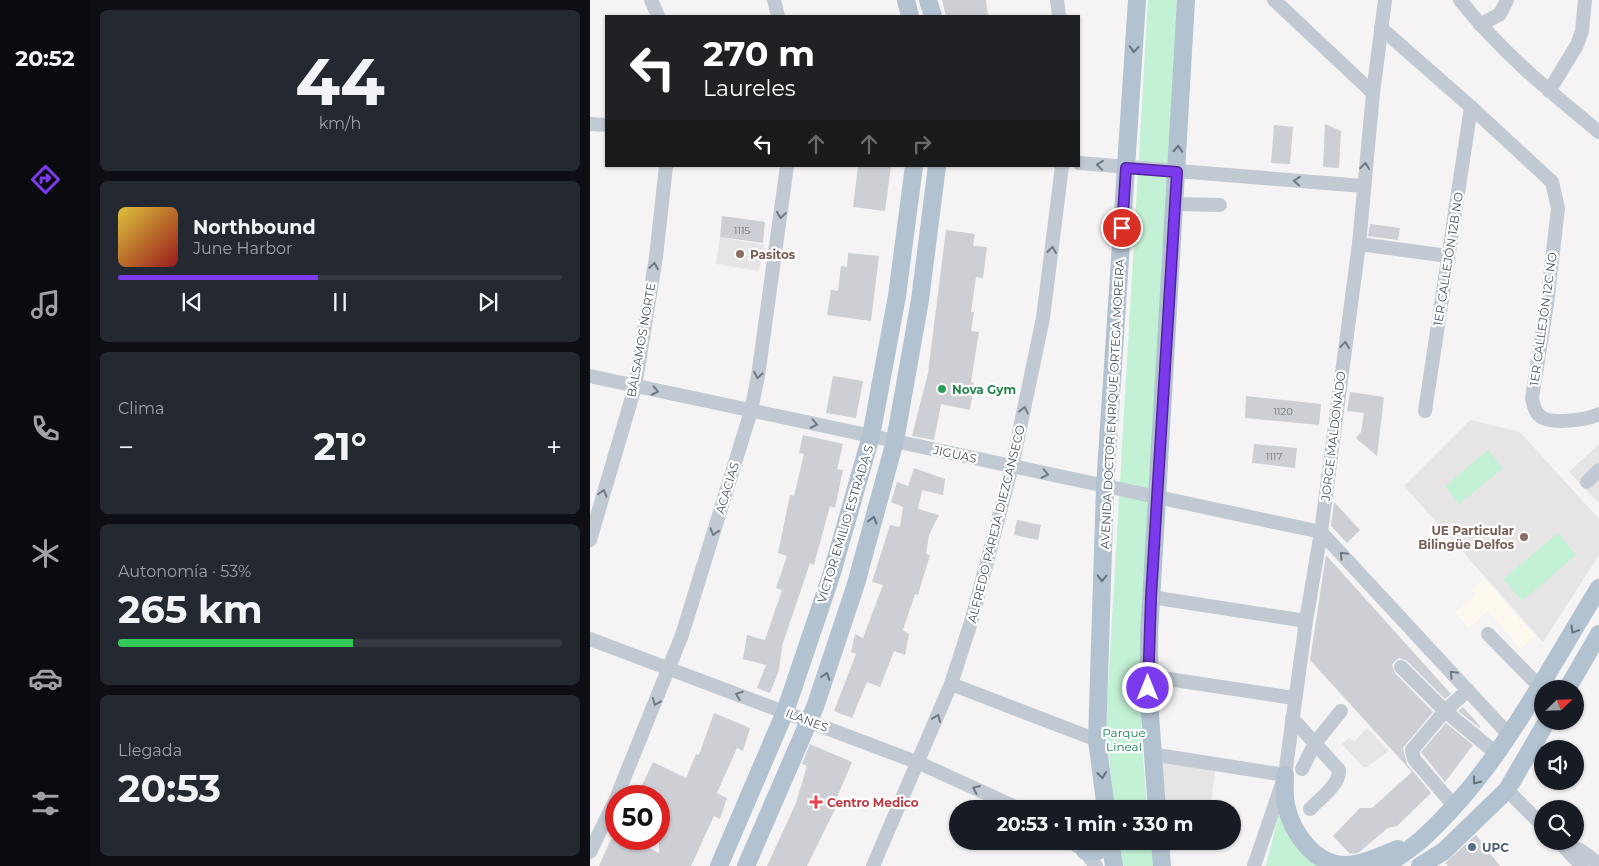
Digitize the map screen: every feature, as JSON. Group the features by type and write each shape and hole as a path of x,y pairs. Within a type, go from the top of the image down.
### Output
{"main road":[{"path":"906,0 910,15"},
{"path":"928,0 933,15"},
{"name":"AVENIDA DOCTOR ENRIQUE ORTEGA MOREIRA","path":"1105,800 1097,740 1105,487 1137,0"},
{"path":"1156,800 1151,754 1148,676 1186,0"},
{"name":"VÍCTOR EMILIO ESTRADA S","path":"719,866 785,712 831,576 871,436 897,296 914,167"},
{"name":"VÍCTOR EMILIO ESTRADA S","path":"746,866 809,722 856,584 895,441 920,300 937,167"},
{"path":"897,296 920,300"},
{"path":"831,576 856,584"},
{"path":"1544,680 1599,588"},
{"path":"1572,680 1599,634"},
{"path":"1386,866 1422,839 1454,806 1497,754 1534,697"},
{"path":"1427,866 1507,790 1543,730"},
{"path":"1285,775 1286,804 1292,824 1303,842 1323,859 1346,865 1362,863 1422,839"},
{"path":"1085,852 1099,850"},
{"path":"1111,850 1114,866"},
{"path":"1161,850 1162,866"},
{"path":"1420,866 1444,851"}],"street":[{"path":"651,0 658,15"},
{"path":"774,0 778,15"},
{"path":"1057,0 1059,15"},
{"path":"1274,0 1373,93"},
{"name":"JORGE MALDONADO","path":"1254,866 1285,775 1294,698 1321,532 1358,244 1373,93 1385,0"},
{"path":"1460,0 1480,25 1549,91 1599,132"},
{"path":"1480,25 1500,14 1507,0"},
{"path":"1549,91 1580,38 1584,0"},
{"path":"1381,28 1472,107"},
{"name":"1ER CALLEJÓN 12C NO","path":"1472,107 1547,175 1555,190 1558,208 1547,304 1532,398 1533,404 1540,416 1545,419 1581,420 1599,414"},
{"name":"1ER CALLEJÓN 12B NO","path":"1424,411 1472,107"},
{"path":"590,124 605,125"},
{"path":"1080,163 1363,186"},
{"name":"BÁLSAMOS NORTE","path":"590,540 634,386 656,257 666,167"},
{"name":"ACACIAS","path":"622,785 682,635 751,411 758,376 787,167"},
{"name":"ALFREDO PAREJA DIEZCANSECO","path":"873,866 919,763 951,684 972,619 1012,466 1043,318 1062,167"},
{"path":"1175,204 1220,206"},
{"path":"1358,244 1448,256"},
{"name":"JIGUAS","path":"590,376 1321,532"},
{"path":"1587,482 1599,470"},
{"path":"1321,532 1510,736"},
{"path":"1151,597 1306,621"},
{"path":"1488,634 1534,681"},
{"name":"ILANES","path":"590,639 919,763 1000,800"},
{"path":"1401,667 1445,711 1497,754"},
{"path":"1148,676 1294,698"},
{"path":"951,684 1097,740"},
{"path":"1454,806 1412,755 1412,750 1445,711 1468,690"},
{"path":"1302,769 1315,743 1341,711"},
{"path":"1292,718 1339,770 1340,777 1310,809"},
{"path":"1151,754 1285,775"},
{"path":"1507,790 1534,817"},
{"name":"ACACIAS","path":"590,852 605,822"},
{"path":"1082,850 1096,866"},
{"path":"1567,850 1582,866"},
{"path":"1580,850 1599,864"}],"shaded area":[{"name":"Pasitos","path":"720,237 764,245 759,271 716,264"},
{"name":"UE Particular Bilingüe Delfos","path":"1470,420 1520,432 1599,519 1599,555 1543,642 1404,486"},
{"path":"1599,444 1599,503 1569,472"},
{"path":"1484,579 1535,636 1521,649 1488,611 1469,628 1455,613 1476,594 1472,590"},
{"path":"1367,728 1389,751 1367,767 1363,767 1342,744 1350,738 1354,742"},
{"path":"1157,761 1215,771 1211,800 1162,800"}],"green space":[{"name":"Parque Lineal","path":"1148,0 1181,0 1141,621 1141,728 1146,800 1113,800 1106,722"},
{"path":"1488,450 1503,468 1459,504 1445,486"},
{"path":"1558,533 1576,555 1522,601 1503,579"},
{"path":"1282,801 1329,866 1266,866"},
{"path":"1119,850 1156,850 1159,866 1121,866"}],"building":[{"path":"942,0 986,0 988,15 946,15"},
{"path":"1325,124 1341,131 1339,168 1323,167"},
{"path":"1274,125 1293,127 1290,164 1271,163"},
{"path":"858,167 891,167 885,211 853,207"},
{"path":"722,216 765,222 763,243 720,237"},
{"path":"1370,224 1400,228 1398,240 1368,236"},
{"path":"946,230 975,234 973,246 987,247 983,278 976,277 971,312 974,312 971,331 979,332 971,382 974,383 970,410 941,404 934,440 912,436 928,373"},
{"path":"848,253 879,256 871,321 827,315 831,290 838,291 841,266 847,267"},
{"path":"833,376 863,381 856,418 826,413"},
{"path":"1350,392 1384,397 1377,456 1356,438 1361,432 1364,413 1347,411"},
{"path":"1246,396 1321,404 1319,425 1245,418"},
{"path":"803,435 843,444 837,469 843,470 835,508 830,506 814,565 810,563 782,646 779,670 770,693 757,688 766,665 743,659 747,635 765,640 782,590 776,588 787,556 778,553 790,495 794,496 804,454 799,453"},
{"path":"1254,444 1297,448 1295,468 1252,463"},
{"path":"914,468 945,479 943,495 922,490 918,509 939,515 929,535 926,554 930,555 918,595 915,594 903,630 909,634 905,655 894,651 880,687 867,682 852,718 834,711 856,654 851,652 855,634 863,638 883,585 872,582 890,525 900,527 903,507 891,502 897,482 908,486"},
{"path":"1334,502 1360,530 1347,543 1331,526"},
{"path":"1017,520 1041,525 1038,540 1014,535"},
{"path":"1326,555 1451,694 1445,699 1407,661 1399,658 1392,665 1395,673 1433,712 1403,748 1407,764 1431,793 1397,826 1388,828 1358,853 1350,854 1333,836 1360,808 1372,808 1412,772 1310,660"},
{"path":"1463,707 1480,726 1480,728 1458,711"},
{"path":"714,713 750,728 743,751 737,748 717,793 727,798 720,819 714,816 691,866 599,866 606,850 653,850 659,853 659,850 670,850 670,785 642,785 653,762 686,778 696,754 699,755"},
{"path":"1446,723 1473,745 1445,782 1421,752"},
{"path":"810,744 852,762 835,802 838,803 807,866 767,866 796,803 807,766 802,764"},
{"name":"UPC","path":"1476,835 1500,866 1448,866 1445,863"}],"place":[{"name":"Pasitos","path":"740,254"},
{"name":"Nova Gym","path":"942,389"},
{"name":"UE Particular Bilingüe Delfos","path":"1524,537"},
{"name":"Centro Medico","path":"816,802"},
{"name":"UPC","path":"1472,847"}],"route":[{"path":"1122,228 1126,168 1177,172 1151,597 1148,688"}]}
